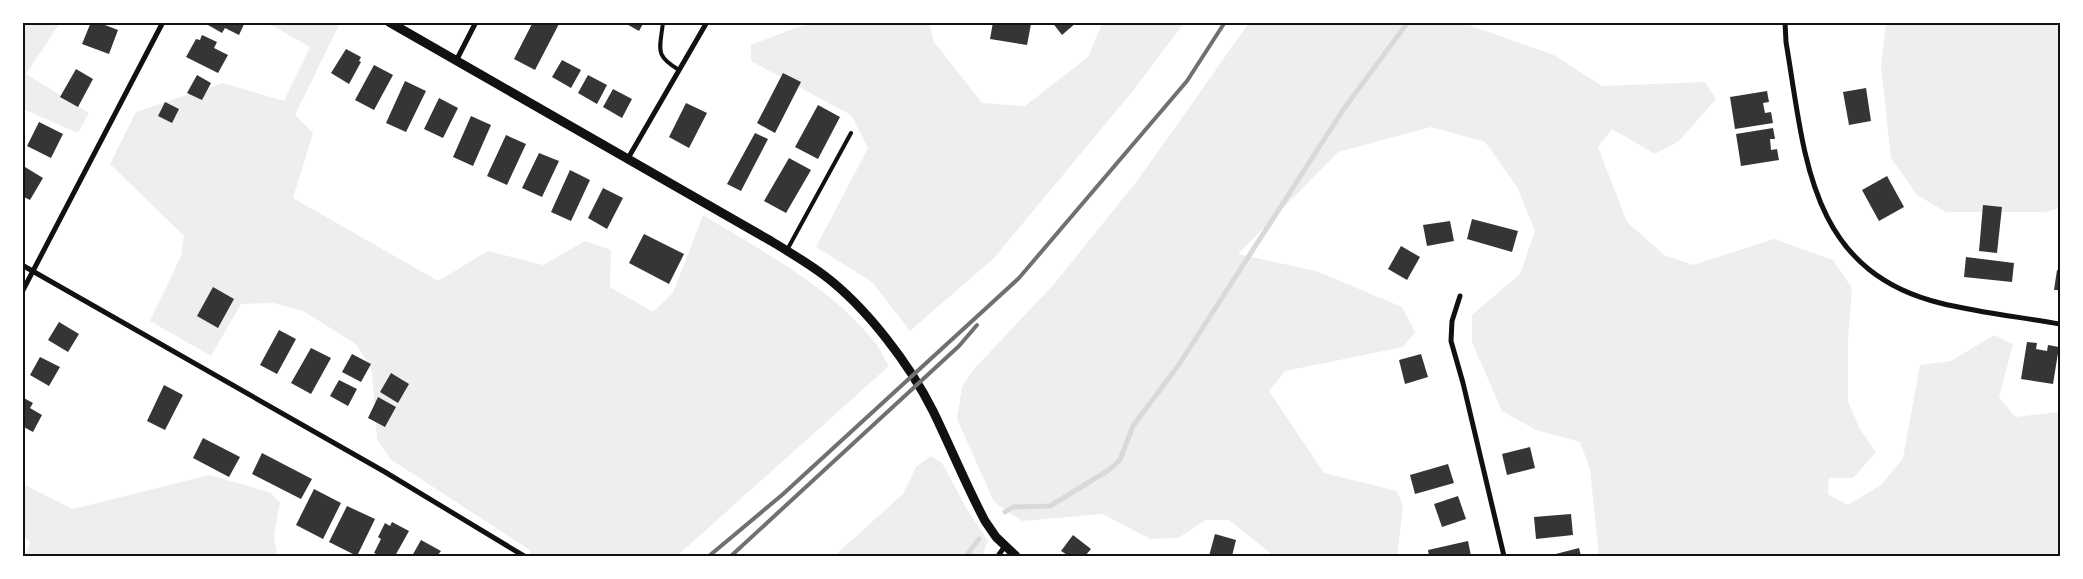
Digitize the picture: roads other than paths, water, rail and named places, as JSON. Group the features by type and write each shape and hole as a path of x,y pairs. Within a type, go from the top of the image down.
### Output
{"street":[{"path":"22,292 163,22"},
{"path":"389,22 786,251 825,276 845,292 879,329 896,352 932,410 985,521 1005,546 1016,556"},
{"path":"456,61 476,22"},
{"path":"627,160 707,22"},
{"path":"1785,22 1786,42 1806,160 1815,190 1828,220 1845,245 1864,264 1887,281 1914,295 1971,310 2060,324"},
{"path":"22,265 360,457 524,556"},
{"path":"1460,296 1452,321 1451,341 1504,556"},
{"path":"998,556 1005,546"}],"lane":[{"path":"663,22 660,46 662,57 679,70"},
{"path":"786,251 851,133"}],"waterway":[{"path":"1005,512 1013,507 1050,506 1109,470 1120,460 1133,426 1178,366 1343,110 1408,22"},
{"path":"966,556 979,539"}],"railway":[{"path":"709,556 782,495 1019,278 1187,81 1225,22"},
{"path":"731,556 959,346 977,325"}]}
